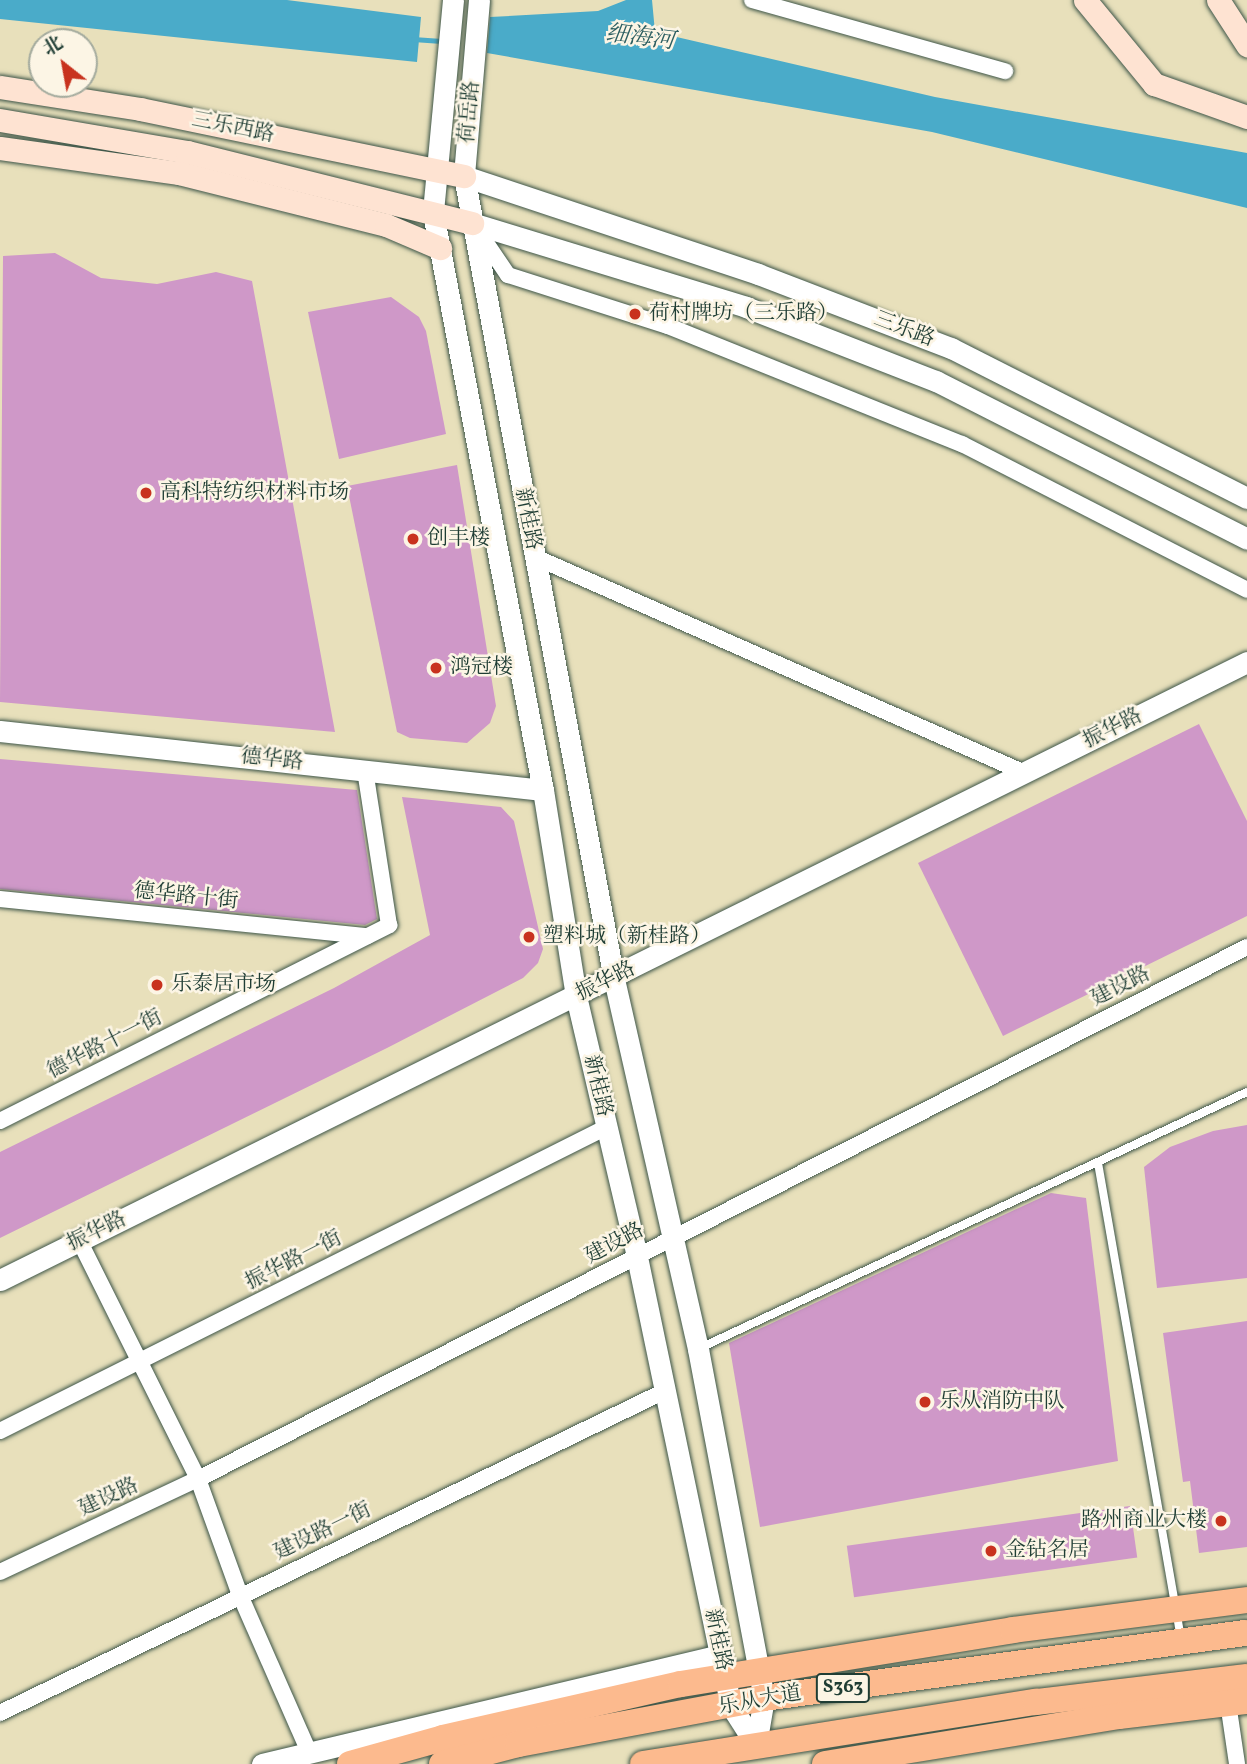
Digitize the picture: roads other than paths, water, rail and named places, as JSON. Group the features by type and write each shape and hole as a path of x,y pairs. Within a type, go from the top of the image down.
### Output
{"main road":[{"path":"1085,0 1154,84 1247,117"},
{"path":"1218,0 1247,45"},
{"name":"三乐西路","path":"0,87 140,109 464,176"},
{"path":"0,120 187,152 472,223"},
{"path":"0,148 179,173 386,225 440,248"},
{"path":"350,1764 722,1666 762,1686 1013,1630 1247,1600"},
{"name":"乐从大道","path":"442,1764 518,1744 731,1706 762,1686 1247,1633"},
{"path":"825,1764 1119,1716 1240,1687"},
{"name":"乐从大道","path":"643,1764 1036,1702 1240,1687"}],"street":[{"name":"荷岳路","path":"433,213 453,0"},
{"name":"荷岳路","path":"472,223 464,176 479,0"},
{"path":"752,0 1005,71"},
{"name":"三乐路","path":"464,176 758,274 951,348 1247,498"},
{"name":"新桂路","path":"433,213 543,790 576,996 637,1257 731,1706 756,1745"},
{"path":"472,223 508,275 668,326 962,443 1247,590"},
{"name":"三乐路","path":"472,223 746,307 936,381 1247,539"},
{"name":"新桂路","path":"472,223 614,979 698,1349 762,1686 756,1745"},
{"path":"535,557 1025,773"},
{"name":"振华路","path":"0,1280 614,979 1247,662"},
{"name":"德华路","path":"0,731 543,790"},
{"name":"德华路十一街","path":"0,1121 389,925 365,770"},
{"name":"德华路十街","path":"0,899 367,936"},
{"name":"建设路","path":"0,1572 198,1479 1247,947"},
{"name":"振华路一街","path":"0,1432 607,1127"},
{"path":"79,1240 198,1479 240,1595 308,1750"},
{"name":"建设路一街","path":"0,1713 665,1391"},
{"path":"262,1764 308,1750 722,1666"},
{"path":"1237,1764 1240,1687"}],"lane":[{"path":"698,1349 1247,1092"},
{"path":"1098,1163 1182,1642"}],"water":[{"path":"0,0 287,0 421,17 417,62 0,19"},
{"path":"626,0 652,0 655,32 935,97 1247,153 1247,208 932,132 487,53 490,17 598,11"}],"waterway":[{"name":"细海河","path":"413,39 445,41"}],"place":[{"name":"荷村牌坊（三乐路）","path":"635,314"},
{"name":"高科特纺织材料市场","path":"146,493"},
{"name":"创丰楼","path":"413,539"},
{"name":"鸿冠楼","path":"436,668"},
{"name":"塑料城（新桂路）","path":"529,937"},
{"name":"乐泰居市场","path":"157,985"},
{"name":"乐从消防中队","path":"925,1402"},
{"name":"路州商业大楼","path":"1221,1521"},
{"name":"金钻名居","path":"991,1551"}]}
